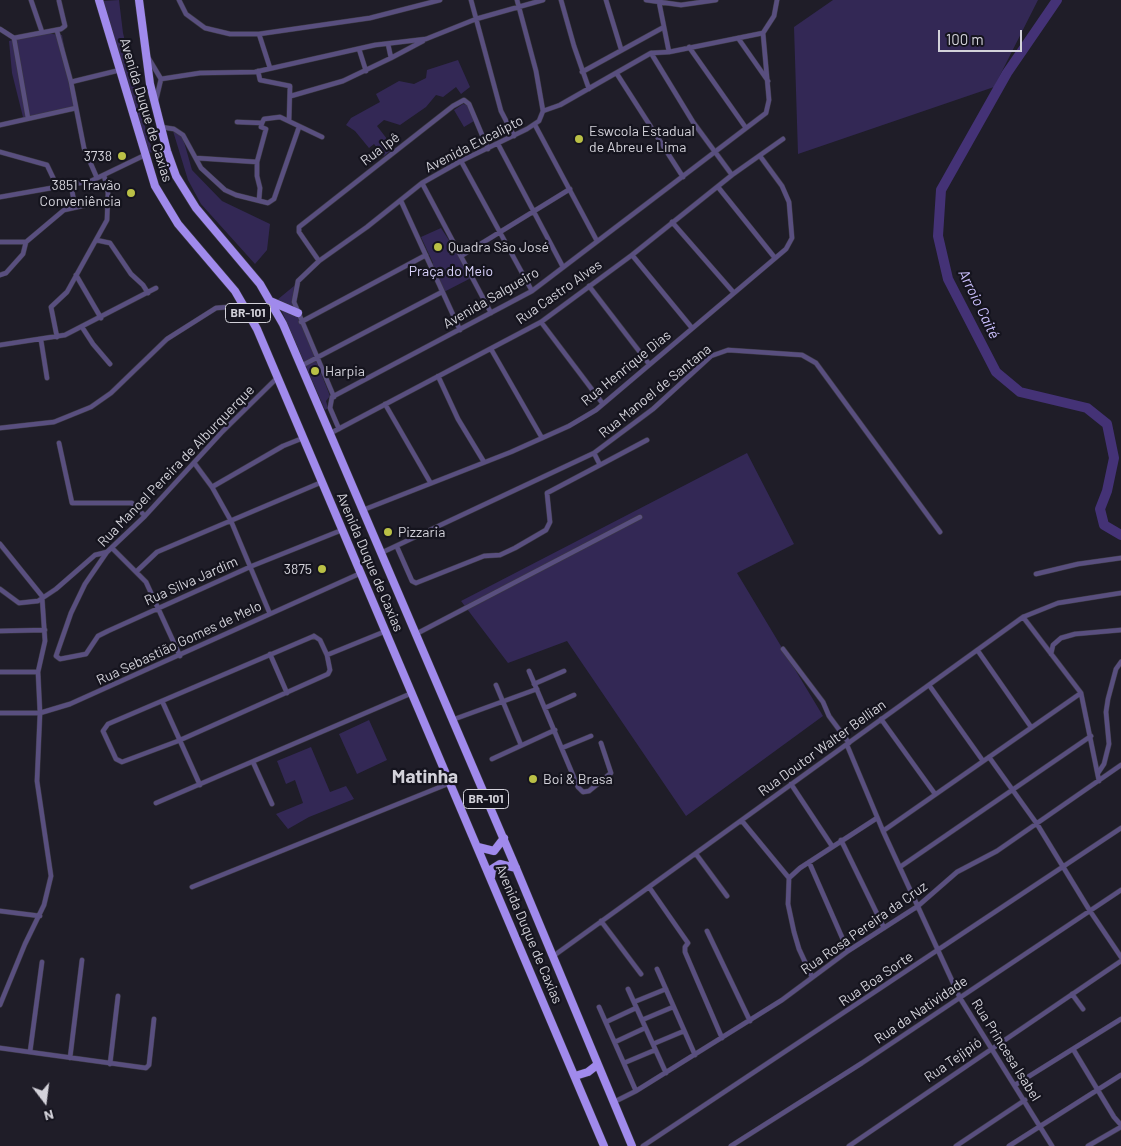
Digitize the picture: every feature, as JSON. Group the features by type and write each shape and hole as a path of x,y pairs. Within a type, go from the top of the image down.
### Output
{"highway":[{"name":"Avenida Duque de Caxias","path":"138,1 145,53 155,104 171,164 186,196 249,269 270,301 301,366 504,838 632,1146"},
{"name":"Avenida Duque de Caxias","path":"101,2 155,186 171,216 235,290 251,317 451,782 604,1146"},
{"path":"270,301 298,313"},
{"path":"478,846 494,850 504,838"},
{"path":"491,877 492,869 500,864 516,868"},
{"path":"575,1076 588,1072 597,1065"}],"street":[{"path":"31,0 42,32"},
{"path":"179,0 186,14 205,28 230,34 259,34 370,18 440,0"},
{"path":"471,0 501,111 514,136"},
{"path":"516,0 536,71 543,111 560,105 651,53 669,52 763,33"},
{"path":"291,96 343,81 426,39 476,19 543,0"},
{"path":"561,0 588,89"},
{"path":"606,0 622,50"},
{"path":"646,0 688,4 716,0"},
{"path":"768,82 763,33 774,16 777,0"},
{"path":"0,30 14,38 57,31 65,26 59,1"},
{"path":"659,2 669,52"},
{"path":"582,72 664,27"},
{"path":"57,31 71,82 84,148 96,178"},
{"path":"259,34 270,68"},
{"path":"14,38 28,118"},
{"path":"738,38 768,82"},
{"path":"161,79 200,73 258,72 359,49 426,39"},
{"path":"388,44 391,58"},
{"path":"689,47 746,128"},
{"path":"359,49 366,71"},
{"path":"145,53 150,57 161,79 155,104"},
{"path":"651,53 693,122 732,175"},
{"path":"71,82 120,70"},
{"path":"258,72 260,80 289,84 291,96 289,121"},
{"path":"617,74 683,177"},
{"name":"Avenida Salgueiro","path":"334,397 532,291 768,110 768,82"},
{"name":"Rua Ipê","path":"319,261 298,232 300,227 453,106 464,100 469,104 488,149"},
{"path":"0,124 76,108"},
{"name":"Avenida Eucalipto","path":"334,397 298,313 294,296 298,281 319,261 401,201 422,183 461,161 536,125 543,111"},
{"path":"262,123 263,119 280,117 322,137"},
{"path":"237,122 262,123"},
{"path":"259,200 260,188 257,176 257,162 266,129 262,127 262,123"},
{"path":"536,125 597,241"},
{"path":"160,127 174,129 183,135 208,175 225,190 236,195 268,203 274,199 298,127"},
{"name":"Rua Castro Alves","path":"329,434 541,322 632,255 732,175 783,139"},
{"path":"498,144 563,267"},
{"path":"0,152 47,165 58,188"},
{"path":"0,197 72,185 104,175 145,155"},
{"name":"Rua Henrique Dias","path":"362,510 569,426 603,404 775,258 791,242 789,202 782,186 760,156"},
{"path":"196,158 257,162"},
{"path":"461,161 498,232 532,291"},
{"path":"56,337 51,307 67,292 107,220 109,200 104,175"},
{"path":"422,183 491,313"},
{"path":"72,185 75,207"},
{"path":"718,187 775,258"},
{"path":"461,256 570,189"},
{"path":"0,275 6,273 23,254 26,242 64,210 109,200"},
{"path":"401,201 460,330"},
{"path":"672,222 734,293"},
{"path":"96,240 110,243 130,274 143,285 148,293"},
{"path":"0,242 26,242"},
{"path":"301,322 426,255"},
{"path":"632,255 692,328"},
{"path":"76,275 101,318"},
{"path":"589,286 649,364"},
{"path":"0,345 56,337 82,328 156,288"},
{"path":"301,366 442,292"},
{"path":"0,428 54,422 91,407 111,393 167,339 216,308 228,307 251,317"},
{"path":"541,322 603,404"},
{"path":"82,328 110,364"},
{"path":"41,340 47,378"},
{"path":"491,348 542,438"},
{"name":"Rua Manoel de Santana","path":"381,553 594,453 653,409 712,356 736,349 802,355 816,362 940,532"},
{"path":"438,376 458,419 484,462"},
{"name":"Rua Manoel Pereira de Alburquerque","path":"56,656 85,584 107,552 145,516 229,425 278,377"},
{"path":"334,397 331,399 330,408 339,429"},
{"path":"385,404 430,482"},
{"path":"212,487 303,438"},
{"path":"397,546 412,581 416,583 484,556 500,555 546,530 550,522 546,496 551,490 647,440"},
{"path":"59,443 72,503 132,503 145,516"},
{"path":"594,453 600,465"},
{"path":"195,464 212,487 231,521 252,566 270,614"},
{"path":"137,571 157,552 322,482"},
{"path":"416,634 640,518"},
{"name":"Rua Silva Jardim","path":"56,656 60,659 86,654 103,634 252,566 342,530"},
{"path":"0,544 40,592 42,599 45,630 38,672 40,713 37,781 51,876 40,916 25,944 0,1005"},
{"path":"112,548 146,582 180,656"},
{"path":"0,589 20,603 32,603 56,590 95,555 107,552"},
{"path":"1036,574 1078,564 1121,558"},
{"name":"Rua Sebastião Gomes de Melo","path":"0,712 40,713 92,695 361,573"},
{"name":"Rua Doutor Walter Bellian","path":"552,957 1023,617 1058,603 1121,593"},
{"path":"1023,617 1081,693 1099,781"},
{"path":"0,631 45,630"},
{"path":"1051,654 1053,645 1061,638 1075,634 1121,630"},
{"path":"326,655 386,631"},
{"path":"314,636 320,640 326,655 330,667 328,674 178,741 122,762 116,759 107,741 104,728 108,724 163,703 314,636"},
{"name":"Rua Princesa Isabel","path":"783,649 823,702 829,716 848,744 877,818 940,950 960,998 1052,1146"},
{"path":"978,651 1031,727"},
{"path":"270,654 287,693"},
{"path":"1098,773 1104,764 1109,744 1106,712 1108,699 1116,669 1121,662"},
{"path":"529,671 578,787 586,792 611,773 601,742"},
{"path":"452,720 536,687 564,671"},
{"path":"0,672 38,672"},
{"path":"496,685 521,745"},
{"path":"929,685 984,760"},
{"path":"156,803 413,693"},
{"path":"883,831 1081,693"},
{"path":"545,708 574,695"},
{"path":"163,703 178,741 200,785"},
{"path":"881,719 935,794"},
{"path":"492,759 555,730"},
{"path":"562,748 591,736"},
{"path":"900,867 1014,791 1091,736"},
{"path":"989,757 1038,824 1090,911 1121,957"},
{"path":"253,762 272,804"},
{"name":"Rua Rosa Pereira da Cruz","path":"613,1103 636,1091 750,1021 848,951 918,906 957,872 997,851 1121,765"},
{"path":"192,887 451,782"},
{"path":"791,784 832,846"},
{"path":"790,878 832,846 877,818"},
{"path":"742,821 790,878 788,904 794,932 799,949 812,977"},
{"name":"Rua Boa Sorte","path":"643,1146 1121,828"},
{"path":"841,840 884,928"},
{"path":"696,854 727,896"},
{"path":"809,862 848,951"},
{"path":"649,887 688,943 684,948 722,1038"},
{"name":"Rua da Natividade","path":"731,1146 960,998 1121,890"},
{"path":"0,911 40,916"},
{"path":"601,921 641,974"},
{"path":"707,931 750,1021"},
{"path":"70,1058 82,960"},
{"name":"Rua Tejipió","path":"849,1146 1121,961"},
{"path":"30,1052 42,962"},
{"path":"657,969 695,1055"},
{"path":"628,989 666,1073"},
{"path":"634,1002 666,989"},
{"path":"1072,994 1083,1009"},
{"path":"110,1064 118,996"},
{"path":"599,1007 636,1091"},
{"path":"642,1020 673,1007"},
{"path":"606,1022 636,1008"},
{"path":"0,1048 142,1068 149,1064 154,1019"},
{"path":"1015,1085 1121,1019"},
{"path":"615,1042 646,1028"},
{"path":"652,1044 684,1031"},
{"path":"1073,1049 1121,1126 1088,1146"},
{"path":"624,1063 655,1050"},
{"path":"1009,1146 1121,1075"},
{"path":"956,1146 1025,1100"}],"green space":[{"path":"119,0 123,33 147,135 153,152 148,153 103,1"},
{"path":"833,0 1038,0 994,87 798,154 794,27"},
{"path":"42,33 62,35 76,110 24,121 12,73 9,41"},
{"path":"458,60 470,87 461,94 456,87 443,97 436,95 426,107 400,125 384,120 377,126 394,148 384,156 374,144 369,148 355,131 346,125 351,118 380,102 376,94 399,81 414,84 426,78 427,70"},
{"path":"463,104 468,105 474,121 464,127 454,110"},
{"path":"173,131 181,131 192,170 222,201 270,224 267,250 255,264 201,204 188,180"},
{"name":"Praça do Meio","path":"441,228 473,277 440,294 430,265 433,263 421,237"},
{"path":"294,286 293,302 330,396 326,401 328,408 325,410 277,300"},
{"path":"747,453 794,544 737,573 823,716 686,816 567,641 508,663 461,601"},
{"path":"369,720 387,760 357,774 339,734"},
{"path":"311,747 330,792 346,786 354,799 309,817 288,829 276,814 303,803 295,780 286,784 277,761"}],"waterway":[{"name":"Arroio Caité","path":"1057,0 1007,73 941,190 938,236 948,279 996,372 1020,392 1087,408 1107,424 1114,458 1107,491 1100,509 1104,525 1121,535"}],"place":[{"name":"Eswcola Estadual de Abreu e Lima","path":"579,139"},
{"name":"3738","path":"122,156"},
{"name":"3851 Travão Conveniência","path":"131,193"},
{"name":"Quadra São José","path":"438,247"},
{"name":"Harpia","path":"315,371"},
{"name":"Pizzaria","path":"388,532"},
{"name":"3875","path":"322,569"},
{"name":"Boi & Brasa","path":"533,779"}],"district":[{"name":"Matinha","path":"425,777"}]}
